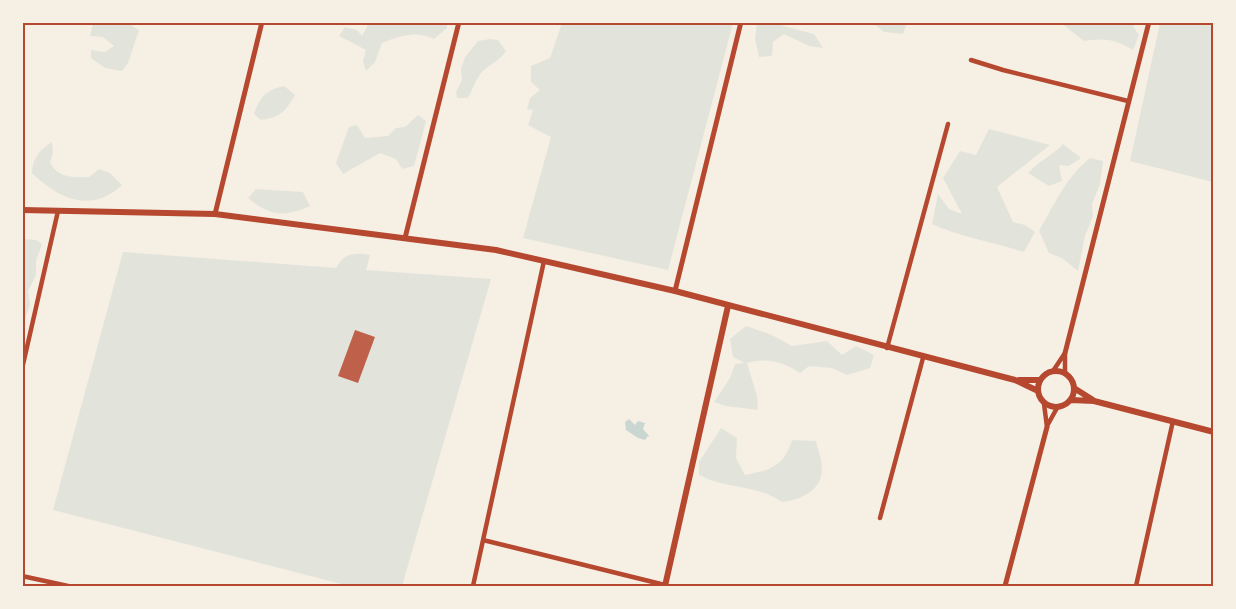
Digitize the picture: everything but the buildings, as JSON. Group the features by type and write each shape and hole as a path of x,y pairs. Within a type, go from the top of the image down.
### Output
{"main road":[{"path":"22,210 215,214 496,250 675,291 922,358 1015,380 1038,391"},
{"path":"665,586 728,306"},
{"path":"1015,380 1040,380 1053,371 1065,373 1071,379 1074,388 1071,400"},
{"path":"1040,380 1038,391 1044,404 1057,408 1071,400 1094,400 1214,432"},
{"path":"1074,388 1094,400"}],"street":[{"path":"215,214 262,22"},
{"path":"405,237 459,22"},
{"path":"675,291 741,22"},
{"path":"1065,373 1065,353 1149,22"},
{"path":"971,60 1128,101"},
{"path":"887,348 948,124"},
{"path":"22,369 58,211"},
{"path":"473,586 544,261"},
{"path":"1053,371 1065,353"},
{"path":"880,519 922,358"},
{"path":"1044,404 1047,426"},
{"path":"1005,586 1047,426 1057,408"},
{"path":"1136,586 1173,421"},
{"path":"483,540 665,586"},
{"path":"22,576 68,586"}],"shaded area":[{"path":"447,22 447,28 434,39 415,34 382,43 375,62 366,71 363,61 366,50 339,36 345,27 357,30 362,36 369,23"},
{"path":"93,23 129,24 139,30 128,63 122,71 105,68 91,58 91,50 105,52 114,46 103,37 90,36"},
{"path":"562,23 733,23 668,270 523,238 551,137 528,125 533,110 527,109 530,98 540,90 531,82 531,66 550,58"},
{"path":"757,23 783,23 783,26 814,34 823,48 809,46 784,34 773,42 772,56 759,57 755,39"},
{"path":"873,23 907,23 903,34 884,32"},
{"path":"1061,23 1139,23 1133,26 1139,35 1133,50 1109,40 1084,41"},
{"path":"1160,23 1213,23 1213,182 1130,161"},
{"path":"498,40 506,51 476,80 468,98 457,98 456,92 462,80 461,69 465,57 478,41"},
{"path":"284,86 295,95 292,101 273,118 261,120 254,114 261,99 268,92"},
{"path":"418,115 426,121 414,166 402,169 396,159 380,153 343,174 336,163 349,127 357,125 365,138 388,136 396,128 405,127"},
{"path":"989,129 1050,145 997,187 1013,222 1025,225 1035,232 1024,252 965,236 932,224 938,194 949,209 962,214 943,178 960,151 976,155"},
{"path":"52,142 53,153 50,162 61,174 72,177 89,177 99,169 110,173 122,185 110,194 87,201 76,200 53,190 32,173 37,155"},
{"path":"1063,144 1081,158 1069,166 1059,165 1062,181 1049,186 1028,173 1037,164"},
{"path":"1090,158 1103,161 1100,184 1092,204 1093,216 1085,236 1078,271 1062,258 1049,253 1039,231 1067,183"},
{"path":"256,189 303,192 310,206 293,212 271,212 248,198"},
{"path":"23,239 36,240 42,244 36,261 36,275 28,291 30,305 23,325"},
{"path":"123,252 336,268 346,257 359,254 370,255 366,270 491,279 402,586 349,586 53,510"},
{"path":"746,326 772,335 792,346 827,341 842,355 856,346 874,355 870,368 847,375 832,368 809,366 800,373 775,362 761,360 747,363 757,396 758,410 714,402 730,378 735,364 745,363 733,357 730,339"},
{"path":"629,419 635,425 638,421 645,423 643,429 650,437 648,436 645,440 638,438 626,430 625,422"},
{"path":"721,428 737,438 736,458 745,475 775,466 785,456 792,440 816,441 822,466 818,483 809,493 782,502 762,492 721,483 699,475 699,462"}]}
